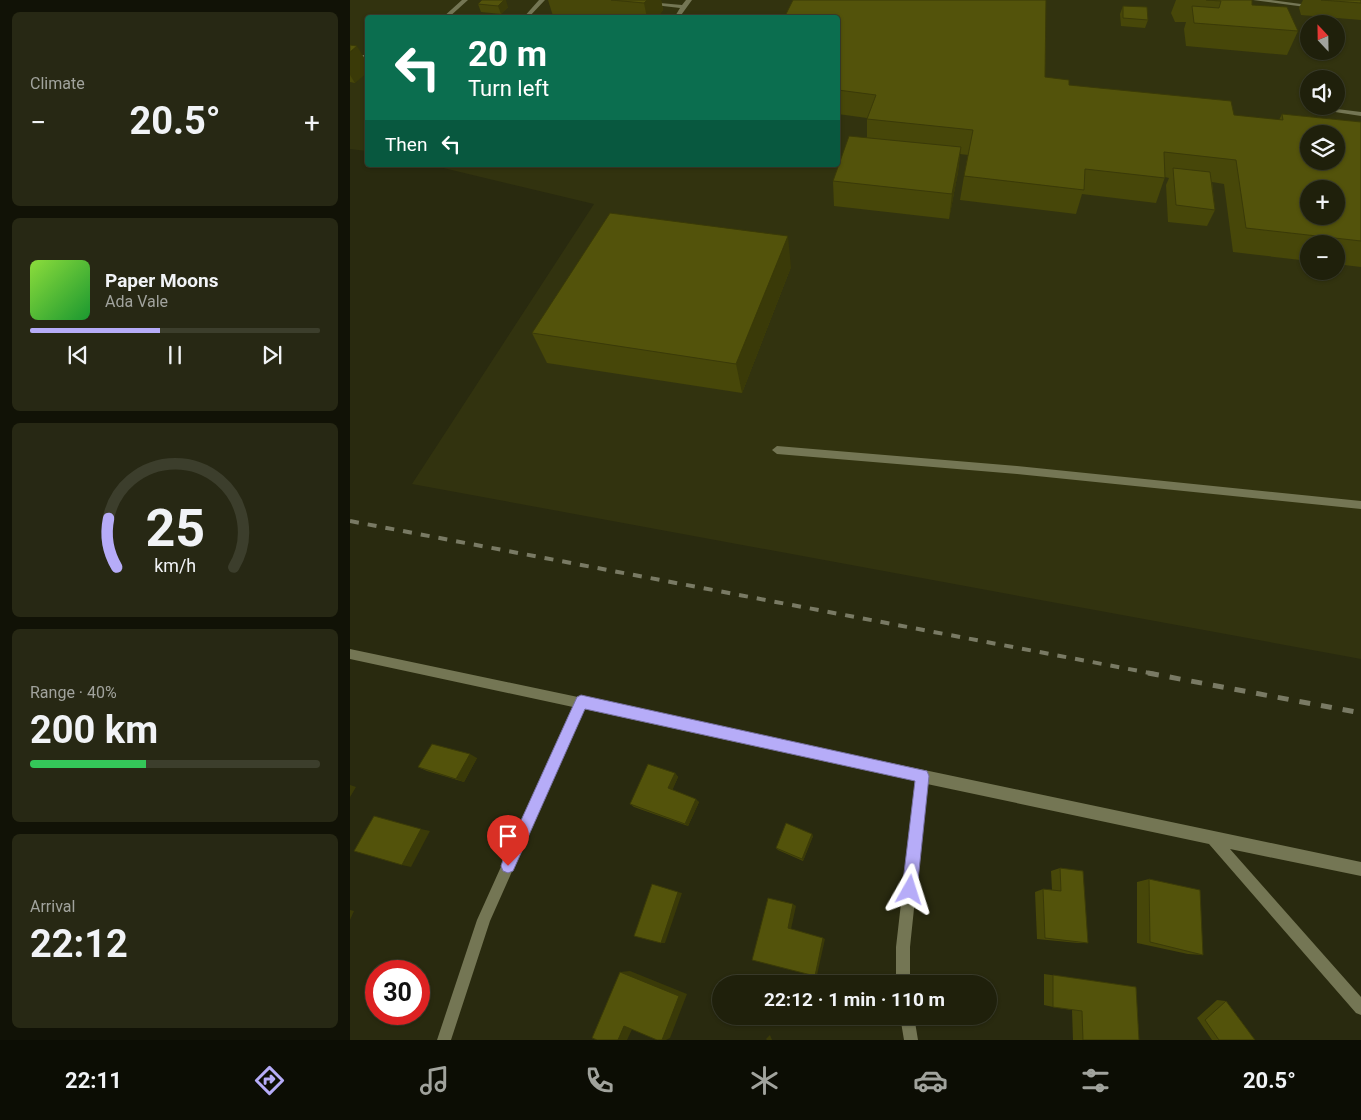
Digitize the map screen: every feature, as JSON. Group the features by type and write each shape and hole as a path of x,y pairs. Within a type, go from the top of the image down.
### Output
{"street":[{"path":"448,15 465,0"},
{"path":"528,15 542,0"},
{"path":"678,15 689,0"},
{"path":"1256,0 1320,6"},
{"path":"645,3 684,7"},
{"path":"350,57 365,57"},
{"path":"1345,112 1361,114"},
{"path":"777,450 1017,470 1361,505"},
{"path":"350,654 1361,869"},
{"path":"444,1040 484,920 581,702"},
{"path":"903,975 904,948 922,776"},
{"path":"1213,839 1361,1008"},
{"path":"908,1025 911,1040"}],"shaded area":[{"path":"350,0 1361,0 1361,659 412,484 594,204 439,167 840,167 840,15 365,15 365,151 350,149"}],"building":[{"path":"482,0 504,0 498,6 478,4"},
{"path":"611,0 647,0 644,3"},
{"path":"793,0 1046,0 1045,77 1069,80 1069,85 1231,101 1234,115 1283,120 1282,114 1361,122 1361,241 1345,239 1345,235 1308,235 1246,228 1236,160 1164,152 1165,178 1085,169 1084,190 964,176 973,130 867,119 876,95 840,90 840,15 786,15"},
{"path":"1206,0 1252,0 1252,5 1287,7 1298,31 1194,23 1192,6 1219,8 1221,1"},
{"path":"1321,0 1361,0 1361,3"},
{"path":"1123,6 1147,7 1148,20 1123,18"},
{"path":"350,45 357,46 350,52"},
{"path":"849,136 961,147 952,194 833,181 838,167 840,167 840,161"},
{"path":"1173,168 1210,172 1215,210 1176,205"},
{"path":"610,213 788,236 736,364 532,333"},
{"path":"432,744 470,754 456,779 418,767"},
{"path":"648,764 675,773 668,788 696,799 685,824 630,804"},
{"path":"374,816 421,829 402,865 354,851"},
{"path":"786,823 812,834 802,859 776,848"},
{"path":"1060,868 1083,871 1088,943 1045,938 1043,889 1061,891"},
{"path":"1149,879 1200,890 1203,955 1150,942"},
{"path":"652,884 678,892 661,943 634,936"},
{"path":"768,898 793,904 788,928 823,938 815,975 752,960"},
{"path":"620,972 679,996 662,1040 657,1040 624,1026 618,1040 597,1040 592,1038"},
{"path":"1053,975 1136,987 1139,1040 1083,1040 1082,1011 1053,1007"},
{"path":"1226,1001 1255,1040 1219,1040 1205,1020"}],"railway":[{"path":"350,521 1155,674"},
{"path":"1148,673 1361,713"}],"route":[{"path":"508,866 581,702 922,776 910,890"}]}
